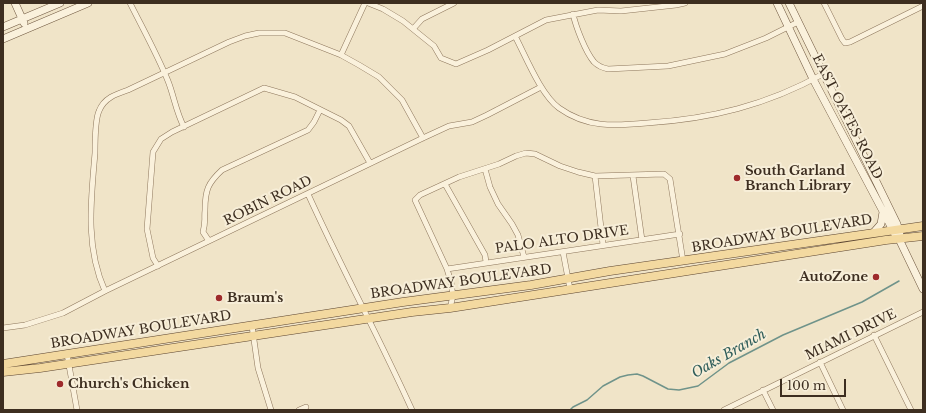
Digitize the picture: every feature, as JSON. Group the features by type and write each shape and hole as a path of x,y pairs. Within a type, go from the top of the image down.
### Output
{"main road":[{"path":"15,3 27,28"},
{"path":"3,27 60,3"},
{"path":"3,39 88,3"},
{"name":"EAST OATES ROAD","path":"777,3 813,79 883,212 896,229"},
{"name":"EAST OATES ROAD","path":"789,3 862,152 899,239 923,289"},
{"path":"854,155 862,152"},
{"path":"874,232 881,224 883,212"},
{"name":"BROADWAY BOULEVARD","path":"3,364 364,308 923,226"},
{"name":"BROADWAY BOULEVARD","path":"3,372 69,364 450,308 886,240 923,236"},
{"path":"132,344 133,354"}],"street":[{"path":"130,3 164,72 179,118 184,126"},
{"path":"341,55 365,3"},
{"path":"368,3 383,9 413,29 434,46 442,58 456,64 488,50 546,20 598,10 620,11 685,3"},
{"path":"413,29 422,19 454,3"},
{"path":"824,3 845,43 850,42 923,6"},
{"path":"573,14 580,36 594,62 601,67 608,68 668,66 725,54 759,41 798,22"},
{"path":"104,291 99,279 92,251 90,224 96,129 99,111 107,100 114,95 245,36 259,33 285,33 341,55 359,64 379,77 402,100 423,138"},
{"path":"515,36 541,87 558,107 574,118 601,125 629,125 679,121 724,113 766,100 823,74"},
{"name":"ROBIN ROAD","path":"3,328 25,325 63,313 104,291 370,163 449,126 472,122 541,87"},
{"path":"158,266 153,258 147,229 153,152 160,139 184,126 264,88 289,95 341,120 349,126 370,163"},
{"path":"209,241 203,232 206,222 204,211 207,189 212,180 222,170 308,130 320,110"},
{"path":"450,308 453,296 447,269 415,200 420,195 459,177 499,164 526,153 535,154 560,166 596,176 664,174 670,179 680,234 683,261"},
{"path":"485,169 490,187 498,204 518,235 524,257"},
{"path":"596,176 603,245"},
{"path":"633,176 642,240"},
{"path":"445,184 482,251 486,262"},
{"path":"308,194 329,241 364,308 412,410"},
{"name":"PALO ALTO DRIVE","path":"447,269 680,234"},
{"path":"563,252 570,289"},
{"name":"MIAMI DRIVE","path":"724,410 923,312"},
{"path":"252,326 258,368 271,410"},
{"path":"874,335 911,410"},
{"path":"67,354 77,410"},
{"path":"820,362 843,410"},
{"path":"763,390 773,410"},
{"path":"299,410 306,407"}],"waterway":[{"name":"Oaks Branch","path":"570,410 587,400 603,386 620,377 628,375 637,374 643,376 668,389 679,390 698,386 729,363 783,335 862,302 899,281"}],"place":[{"name":"South Garland Branch Library","path":"737,178"},
{"name":"AutoZone","path":"876,277"},
{"name":"Braum's","path":"219,298"},
{"name":"Church's Chicken","path":"60,384"}]}
